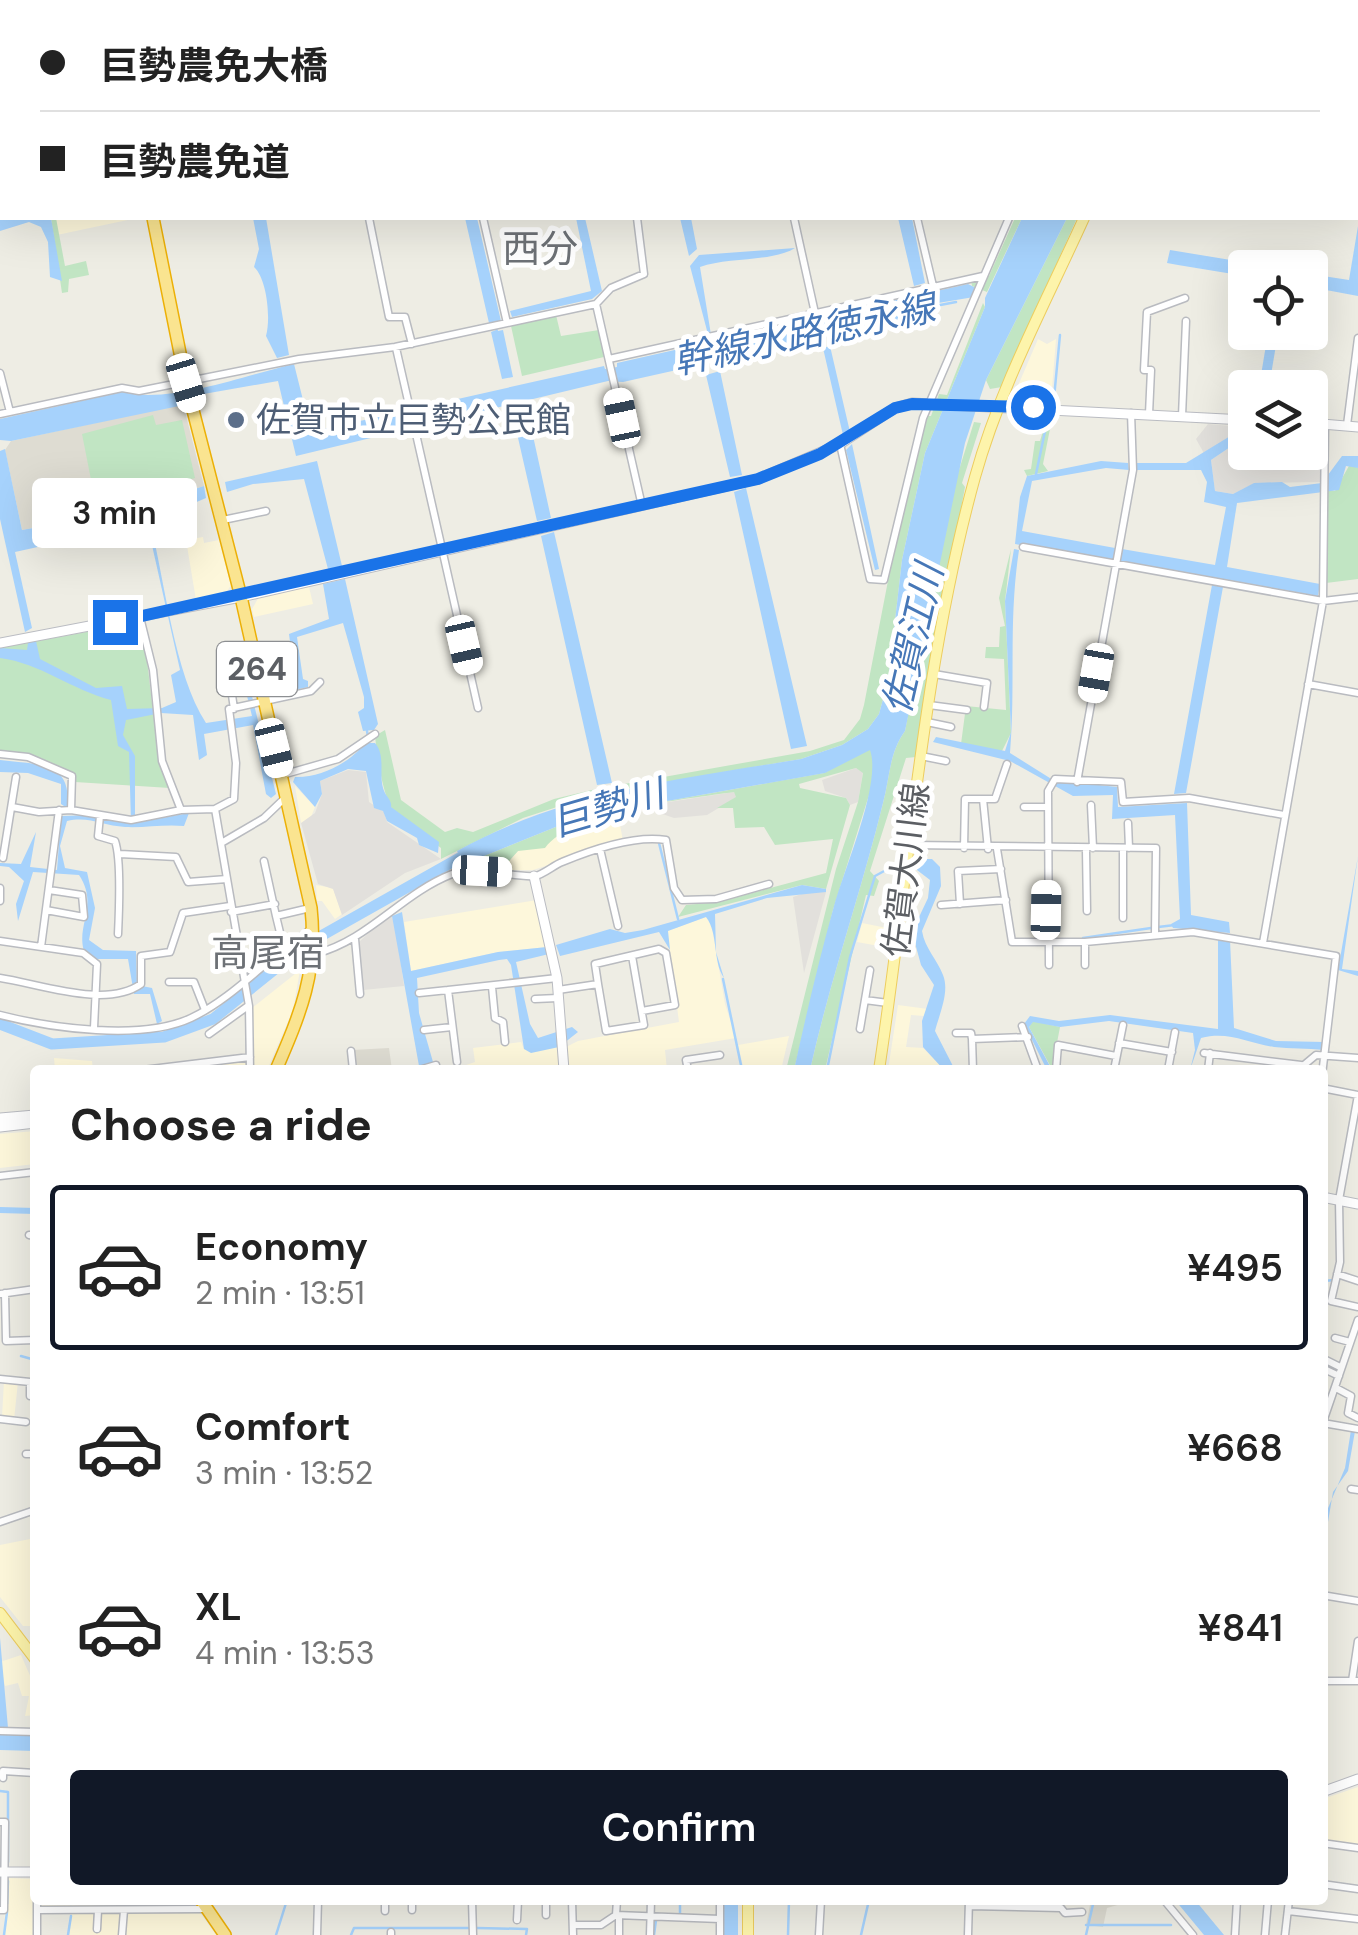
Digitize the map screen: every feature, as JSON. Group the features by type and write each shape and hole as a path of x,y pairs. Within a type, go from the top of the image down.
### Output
{"highway":[{"name":"264","path":"154,220 186,383 241,597 257,705 282,776 311,908 315,952 300,1013 278,1065"},
{"path":"206,1905 225,1935"}],"main road":[{"name":"佐賀大川線","path":"880,1065 926,722 975,476 994,405 1083,220"},
{"path":"0,1612 30,1652"},
{"path":"748,1905 748,1935"}],"street":[{"path":"369,220 390,316 405,317 412,344"},
{"path":"484,220 500,325"},
{"path":"0,414 122,388 139,391 299,360 396,347 596,304 611,288 644,274 637,220"},
{"path":"794,220 815,313"},
{"path":"917,220 933,286"},
{"path":"840,444 870,579 884,580 909,466 964,316 981,290 983,276 1007,220"},
{"path":"610,363 710,336 983,276"},
{"path":"1149,414 1151,370 1144,370 1146,312 1185,298"},
{"path":"596,304 642,506"},
{"path":"1182,416 1186,320"},
{"path":"1352,426 1358,338"},
{"path":"396,347 409,405"},
{"path":"0,373 10,412"},
{"path":"0,643 241,597 758,479 840,444 895,408 932,402 1228,419"},
{"path":"1078,782 1132,470 1131,414"},
{"path":"416,434 478,708"},
{"path":"1262,942 1323,594 1324,470"},
{"path":"222,520 266,512"},
{"path":"1023,548 1117,558 1217,583 1358,597"},
{"path":"140,617 162,761 181,810"},
{"path":"934,674 987,682 984,707"},
{"path":"12,807 71,810 100,819 133,820 181,810 215,810 234,799 236,763 226,713 311,691 320,682"},
{"path":"1308,684 1358,692"},
{"path":"226,687 231,688 234,709"},
{"path":"929,705 966,710"},
{"path":"926,722 951,727"},
{"path":"282,776 338,759 374,734"},
{"path":"0,754 28,757 72,776 71,810"},
{"path":"921,756 946,761"},
{"path":"964,848 964,798 995,799 1007,764"},
{"path":"3,858 16,777"},
{"path":"1049,966 1048,807 1055,779 1121,782 1123,802 1180,798 1284,815"},
{"path":"223,842 264,818 286,797"},
{"path":"983,799 988,849"},
{"path":"1086,911 1091,805"},
{"path":"1024,807 1048,807"},
{"path":"41,947 59,810"},
{"path":"215,810 249,1006 250,1065"},
{"path":"100,819 98,836 115,841 120,854 116,874 118,934"},
{"path":"1122,918 1128,823"},
{"path":"315,952 356,940 385,912 450,874 482,871 534,876 600,849 666,840 674,888 682,900 690,902 769,884"},
{"path":"910,846 1156,848 1155,930"},
{"path":"600,849 618,926"},
{"path":"997,849 1012,942 1085,942 1155,930 1224,936 1336,956 1324,1065"},
{"path":"120,854 176,857 188,882 227,880"},
{"path":"264,861 284,949"},
{"path":"960,904 958,871 1001,869"},
{"path":"534,876 557,978 564,1065"},
{"path":"0,888 0,902"},
{"path":"46,910 84,917 82,896 49,890"},
{"path":"942,905 1006,900"},
{"path":"0,978 96,994 127,994 141,984 141,956 170,952 183,913 276,904"},
{"path":"276,916 311,908"},
{"path":"0,1015 76,1029 168,1026 205,1010 313,930"},
{"path":"356,940 360,994"},
{"path":"0,941 83,953 97,964 94,1028"},
{"path":"1085,942 1086,965"},
{"path":"632,956 644,1025 606,1031 595,964 659,949 666,954 675,1005 642,1011"},
{"path":"860,1029 870,970"},
{"path":"419,994 557,978"},
{"path":"169,982 194,982 205,1010"},
{"path":"535,1000 598,984"},
{"path":"492,986 496,1018 503,1022 505,1042"},
{"path":"448,990 457,1062"},
{"path":"865,1000 889,1004"},
{"path":"209,1034 249,1006"},
{"path":"1115,1065 1122,1025"},
{"path":"1022,1026 1036,1065"},
{"path":"424,1030 452,1027"},
{"path":"1169,1065 1175,1032"},
{"path":"956,1033 971,1033 973,1065"},
{"path":"972,1039 1028,1037"},
{"path":"1119,1042 1172,1052"},
{"path":"1056,1065 1058,1045 1116,1056"},
{"path":"1302,1065 1326,1050 1358,1058"},
{"path":"352,1051 353,1065"},
{"path":"1208,1065 1207,1053 1282,1065"},
{"path":"687,1065 686,1060 720,1055"},
{"path":"184,1065 250,1057"},
{"path":"1235,1065 1236,1057"},
{"path":"1328,1089 1358,1095 1353,1147 1339,1200 1336,1278 1331,1301 1358,1307"},
{"path":"0,1118 30,1115"},
{"path":"0,1127 30,1124"},
{"path":"0,1176 30,1173"},
{"path":"1328,1198 1358,1204"},
{"path":"1336,1278 1358,1282"},
{"path":"30,1290 2,1293 6,1341 30,1340"},
{"path":"1328,1399 1336,1388 1358,1320"},
{"path":"1335,1338 1350,1342"},
{"path":"1328,1363 1339,1372"},
{"path":"1328,1369 1339,1372"},
{"path":"0,1379 30,1382 30,1396"},
{"path":"1336,1388 1351,1396 1348,1413 1358,1418"},
{"path":"0,1420 26,1422"},
{"path":"1328,1422 1355,1428"},
{"path":"0,1522 30,1510"},
{"path":"1328,1596 1358,1601"},
{"path":"1328,1681 1355,1681 1358,1642"},
{"path":"0,1731 30,1732"},
{"path":"3,1778 3,1771 30,1772"},
{"path":"1328,1790 1358,1778"},
{"path":"0,1822 6,1822 4,1910 0,1910"},
{"path":"1328,1845 1358,1848"},
{"path":"3,1872 30,1872"},
{"path":"1328,1885 1358,1889"},
{"path":"37,1935 38,1905"},
{"path":"78,1905 78,1910"},
{"path":"37,1910 192,1905"},
{"path":"317,1935 318,1905"},
{"path":"385,1905 385,1910"},
{"path":"412,1905 412,1910"},
{"path":"472,1905 472,1935"},
{"path":"516,1920 518,1905"},
{"path":"546,1905 546,1916"},
{"path":"572,1905 573,1935"},
{"path":"617,1905 619,1935"},
{"path":"650,1935 651,1905"},
{"path":"720,1905 720,1935"},
{"path":"819,1935 821,1905"},
{"path":"968,1935 969,1905"},
{"path":"1006,1905 1082,1912"},
{"path":"1168,1905 1193,1935"},
{"path":"1235,1935 1237,1905"},
{"path":"1266,1935 1268,1905"},
{"path":"1285,1935 1289,1905"},
{"path":"97,1929 98,1910"},
{"path":"122,1935 124,1910"},
{"path":"1288,1911 1358,1919"},
{"path":"573,1926 601,1925 618,1916 720,1919"}],"shaded area":[{"path":"56,220 128,220 57,235"},
{"path":"1038,339 1047,344 1056,339 1051,401 1024,398 1017,388"},
{"path":"183,404 204,486 122,512 22,530 5,450 11,441"},
{"path":"1208,424 1228,426 1228,438 1205,455 1196,439"},
{"path":"1228,448 1228,470 1322,470 1322,482 1255,483 1233,494 1215,491 1211,460"},
{"path":"203,537 204,543 219,540 231,585 226,593 196,600 186,540"},
{"path":"309,587 313,604 254,617 252,609 259,597"},
{"path":"856,768 863,772 858,802 850,805 846,798 825,791 822,780"},
{"path":"348,770 366,772 369,802 384,812 387,822 441,859 405,873 342,915 333,889 318,884 301,823 315,813 322,794 320,781"},
{"path":"295,786 315,807 309,822 301,823"},
{"path":"734,792 737,797 707,815 674,818 648,809 649,805"},
{"path":"618,814 623,841 533,870 501,870 518,851 581,821"},
{"path":"316,885 333,888 342,914 335,919 322,901 317,901"},
{"path":"813,890 826,892 804,973 793,897"},
{"path":"537,900 547,947 498,952 411,971 404,922"},
{"path":"387,916 392,916 396,930 404,986 363,990 359,942"},
{"path":"706,917 711,922 725,1004 736,1038 665,1050 666,1065 568,1065 566,1047 578,1041 679,1022 667,931"},
{"path":"862,923 892,929 890,948 857,942"},
{"path":"300,970 293,1010 269,1065 202,1065 251,1059 252,1008"},
{"path":"898,1005 928,1009 924,1016 911,1015 906,1047 923,1048 940,1065 889,1065"},
{"path":"789,1036 782,1065 743,1065 738,1045"},
{"path":"521,1042 524,1049 559,1047 560,1065 466,1065 475,1062 473,1048"},
{"path":"389,1048 391,1065 354,1065 353,1050"},
{"path":"54,1058 92,1061 92,1065 55,1065"},
{"path":"30,1131 30,1165 0,1168 0,1134"},
{"path":"4,1380 18,1382 14,1420 2,1418"},
{"path":"30,1539 30,1626 23,1626 0,1597 0,1545"},
{"path":"21,1655 30,1676 30,1716 25,1716 29,1696 22,1696 18,1683 5,1686 0,1662"},
{"path":"1358,1787 1358,1846 1328,1843 1328,1797"},
{"path":"6,1878 30,1879 30,1905 195,1905 216,1935 69,1935 72,1914 36,1913 35,1935 4,1935"},
{"path":"1090,1905 1118,1905 1107,1908 1103,1927 1086,1925"}],"green space":[{"path":"51,220 56,220 65,266 86,261 89,275 69,279 68,292 62,293"},
{"path":"1014,220 1021,220 987,292 972,286 971,280 989,276"},
{"path":"1066,220 1076,220 1002,387 990,389 986,380"},
{"path":"983,303 985,307 925,453 902,560 888,681 879,714 868,729 842,745 801,759 597,794 523,818 441,859 441,848 396,814 384,789 376,744 375,736 385,730 401,800 445,832 457,828 473,832 554,799 596,789 810,751 844,740 860,719 864,705 910,467 926,416 931,416 939,394 947,395"},
{"path":"556,315 561,336 599,330 604,357 522,376 511,326"},
{"path":"1048,414 1053,414 1043,464 1048,471 1027,476 1024,470 1031,469 1035,441 1040,441"},
{"path":"153,415 156,425 182,420 195,478 96,505 82,434"},
{"path":"974,422 981,423 962,483 965,487 916,757 906,758 870,871 879,881 874,896 866,895 826,1065 811,1065 893,757 905,731 949,502"},
{"path":"1350,464 1358,468 1358,579 1326,583 1327,490 1335,491"},
{"path":"1011,549 1005,601 1011,733 1001,753 961,744 966,706 1006,710 1004,659 985,658 986,647 999,647 1000,627 1005,626 999,598"},
{"path":"140,622 155,727 170,788 75,782 74,774 26,754 0,752 0,648"},
{"path":"875,746 874,779 833,910 795,1065 787,1065 836,869 858,802 863,773 856,768 799,784 800,788 846,798 850,805 826,889 802,885 678,917 686,905 719,902 826,873 833,839 775,845 764,827 735,828 733,808 717,808 736,797 734,792 605,815 559,835 545,848 518,851 501,870 464,869 464,864 583,816 824,773"},
{"path":"1033,1021 1060,1027 1053,1065 1050,1065 1029,1027"}],"water":[{"path":"0,220 51,220 62,281 50,277 48,242 41,227 29,222 0,231"},
{"path":"253,220 266,220 289,355 277,358 266,336 267,299 254,267 259,249"},
{"path":"465,220 477,220 501,321 496,322 498,331 503,330 513,377 502,379 491,332 496,330 494,322 489,323"},
{"path":"576,220 585,220 602,291 592,299 512,317 510,311 591,291"},
{"path":"680,220 691,220 697,249 689,256"},
{"path":"898,220 912,220 925,283 914,286"},
{"name":"佐賀江川","path":"1021,220 1066,220 986,380 965,443 905,731 893,757 811,1065 795,1065 834,906 867,804 870,750 825,773 583,816 464,864 457,851 539,814 582,801 668,781 801,759 842,745 868,729 879,714 888,681 902,560 925,453 985,307 985,298"},
{"path":"1358,226 1358,296 1328,290 1328,277 1349,280"},
{"path":"795,248 700,267 712,341 968,284 978,289 974,297 938,303 936,312 623,382 608,381 296,456 278,381 181,398 179,406 11,441 0,440 0,419 122,392 184,392 294,364 311,432 604,366 617,367 617,363 710,342 690,266 699,255"},
{"path":"1170,250 1228,260 1228,273 1178,265 1167,263"},
{"path":"830,346 850,432 843,435 823,348"},
{"path":"1265,350 1275,350 1272,370 1262,370"},
{"path":"720,371 742,475 730,477 706,375"},
{"path":"528,413 551,518 537,521 513,416"},
{"path":"1228,437 1228,448 1211,460 1215,491 1233,494 1254,483 1282,482 1290,487 1322,483 1342,456 1358,456 1358,468 1346,466 1339,490 1237,503 1227,567 1320,584 1318,596 1120,561 1122,549 1215,565 1226,507 1204,502 1207,482 1201,470 1135,470 1135,463 1186,463"},
{"path":"852,444 879,569 875,570 846,450"},
{"path":"5,449 22,530 122,512 204,486 206,498 150,522 172,626 186,679 206,723 252,716 243,680 248,680 276,794 271,798 266,794 253,725 204,734 207,755 199,760 193,715 161,713 126,720 123,735 135,756 135,823 189,813 184,826 125,827 67,821 60,846 65,868 87,872 95,908 89,940 103,950 136,951 137,985 152,988 162,1021 157,1024 150,994 134,994 128,959 97,959 84,951 87,896 79,875 33,872 18,921 16,904 24,881 9,867 0,866 21,864 36,832 30,867 57,870 61,816 93,815 131,823 129,752 118,746 111,700 29,665 0,658 0,648 27,650 28,643 36,641 40,659 96,688 122,686 127,709 162,708 176,702 171,675 180,670 147,523 15,552 32,628 25,632 0,519 0,451"},
{"path":"317,461 342,566 328,569 304,479 253,484 227,492 225,482"},
{"path":"1101,461 1128,463 1129,470 1106,468 1032,481 1022,531 1115,548 1113,560 1015,544 1020,497 1027,476"},
{"path":"77,482 82,510 66,513 61,485"},
{"path":"746,488 807,746 791,749 734,492"},
{"path":"554,532 612,783 597,785 541,536"},
{"path":"1014,549 1019,550 1014,603 1012,728 1010,753 1053,780 1117,787 1118,807 1187,803 1191,915 1229,922 1230,933 1173,928 1171,924 1180,919 1175,815 1112,819 1113,795 1073,796 1010,761 933,742 936,737 1005,751 1011,732 1005,601"},
{"path":"345,579 378,724 374,730 363,731 358,712 364,708 364,697 343,623 297,637 303,679 308,681 308,687 273,695 270,683 288,681 294,673 289,634 329,619 323,584"},
{"path":"1212,585 1223,587 1186,793 1174,794"},
{"path":"365,743 375,743 379,749 383,787 391,807 439,842 438,853 419,845 417,838 387,821 383,811 374,808 366,771 348,769 320,781 322,794 315,807 293,782 295,777 334,768"},
{"path":"0,760 39,765 58,773 67,792 67,808 61,804 61,784 28,773 0,772"},
{"path":"1358,856 1342,969 1358,971 1358,976 1338,970"},
{"path":"917,859 932,859 940,867 941,886 922,931 945,982 935,1031 952,1065 939,1065 923,1047 922,1021 934,985 921,965 912,932 928,898 930,880 917,870"},
{"path":"802,885 826,889 767,898 715,914 716,952 706,917 668,931 670,950 659,932 560,956 556,945 610,929 625,933 643,930"},
{"path":"402,912 411,971 498,952 547,947 549,954 516,962 530,1024 538,1038 572,1027 578,1032 559,1047 531,1053 524,1049 511,965 507,959 499,960 417,978 419,1013 433,1062 419,1065 392,916"},
{"path":"1218,938 1230,940 1234,1028 1276,1041 1324,1042 1324,1050 1274,1047 1211,1036 1201,1038 1191,1065 1193,1033 1109,1021 1060,1027 1033,1022 1029,1027 1049,1065 1044,1065 1024,1024 1030,1016 1059,1021 1110,1015 1218,1029"},
{"path":"1351,1430 1355,1431 1348,1471 1338,1486"},
{"path":"0,1638 8,1728 0,1727"},
{"path":"0,1734 30,1736 30,1751 0,1750"},
{"path":"724,1905 738,1905 738,1935 724,1935"},
{"path":"1179,1905 1199,1905 1224,1935 1204,1935"}],"waterway":[{"name":"幹線水路徳永線","path":"935,306 956,302"},
{"path":"1054,398 1060,335"},
{"path":"1036,474 1048,417"},
{"path":"367,731 369,743"},
{"path":"659,843 678,919"},
{"name":"巨勢川","path":"0,1024 52,1044 164,1037 213,1019 305,945 470,852"},
{"path":"828,1065 850,957 875,876 897,864"},
{"path":"1158,927 1175,925"},
{"path":"1083,938 1151,928"},
{"path":"723,979 741,1065"},
{"path":"0,1210 30,1211"},
{"path":"1328,1281 1336,1280"},
{"path":"21,1356 30,1359"},
{"path":"0,1791 8,1792 8,1862"},
{"path":"7,1904 8,1881"},
{"path":"276,1935 285,1905"},
{"path":"680,1905 680,1913"},
{"path":"788,1935 789,1905"},
{"path":"861,1935 868,1905"},
{"path":"1086,1935 1093,1905"},
{"path":"4,1935 7,1912"},
{"path":"68,1935 71,1916"},
{"path":"654,1935 656,1920"},
{"path":"1086,1925 1171,1925"},
{"path":"351,1935 354,1928 469,1928"},
{"path":"477,1928 527,1929 526,1935"}],"place":[{"name":"佐賀市立巨勢公民館","path":"236,420"}],"district":[{"name":"西分","path":"540,249"},
{"name":"高尾宿","path":"268,953"}],"route":[{"path":"115,622 758,479 800,464 840,444 895,408 912,404 1033,407"}]}
